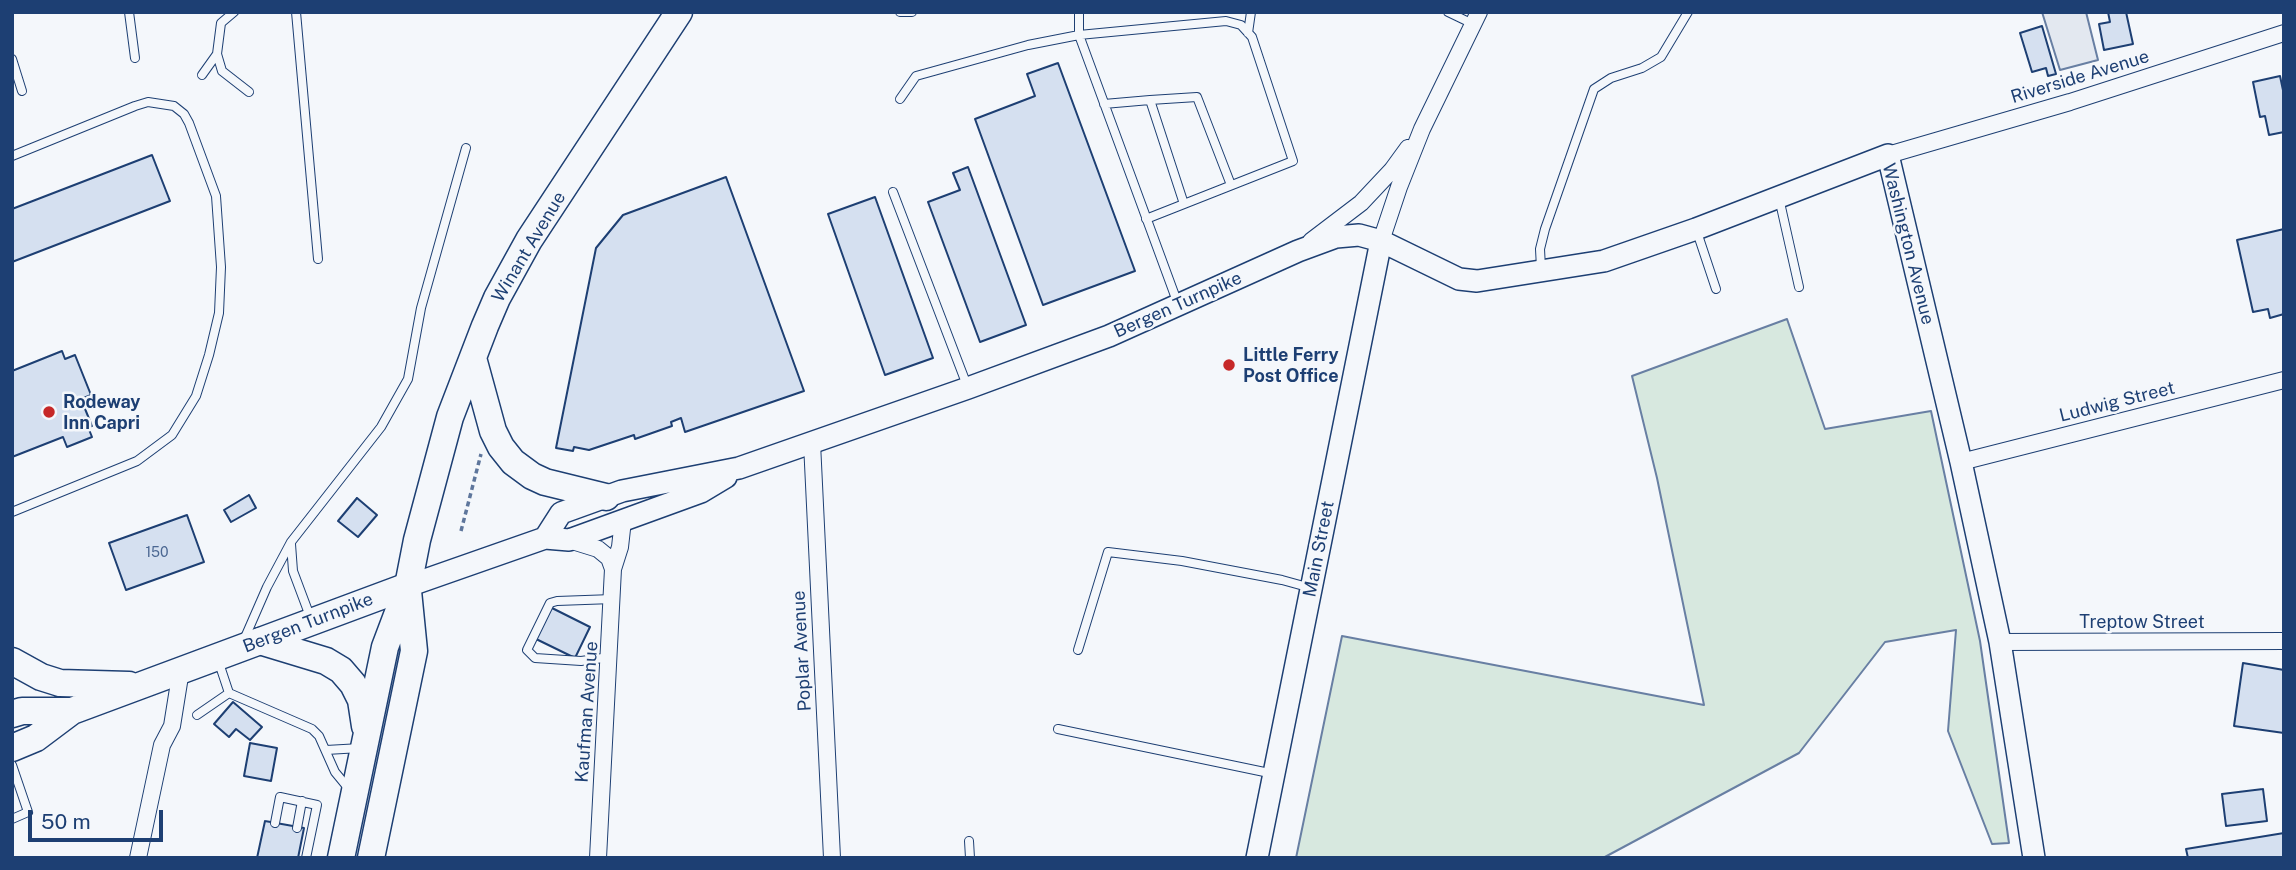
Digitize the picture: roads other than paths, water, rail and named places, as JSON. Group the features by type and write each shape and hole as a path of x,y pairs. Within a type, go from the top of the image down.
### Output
{"main road":[{"name":"Winant Avenue","path":"408,586 450,417 497,298 515,264 679,12"},
{"path":"472,358 493,431 513,462 545,482 606,497"},
{"path":"341,858 385,647 408,586"},
{"path":"371,858 414,651 408,586"},
{"name":"Bergen Turnpike","path":"12,748 36,738 72,711 408,586"},
{"path":"239,649 326,661 345,674 361,700 364,717 363,748"},
{"path":"12,662 41,677 60,682 141,685"},
{"name":"Bergen Turnpike","path":"12,715 22,710 72,711"}],"street":[{"path":"1381,241 1422,129 1476,18"},
{"name":"Riverside Avenue","path":"1888,155 2070,102 2284,33"},
{"path":"1298,251 1361,203 1392,170 1422,129"},
{"name":"Washington Avenue","path":"1381,241 1459,279 1477,281 1604,261 1696,229 1888,155 1961,462 2000,642 2034,858"},
{"name":"Bergen Turnpike","path":"545,538 561,513 622,491 739,468 812,443 1110,336 1298,251 1336,237 1359,235 1381,241"},
{"name":"Main Street","path":"1257,858 1381,241"},
{"name":"Ludwig Street","path":"1961,462 2284,380"},
{"name":"Poplar Avenue","path":"812,443 832,858"},
{"name":"Bergen Turnpike","path":"408,586 545,538 569,540 701,492 739,468"},
{"name":"Kaufman Avenue","path":"598,858 613,569 620,547 622,520"},
{"path":"569,540 598,550 609,558 613,569"},
{"name":"Treptow Street","path":"2000,642 2284,640"},
{"path":"138,858 162,745 172,726 181,670"}],"lane":[{"path":"130,12 135,58"},
{"path":"202,75 216,54 221,23 234,12"},
{"path":"296,12 318,258"},
{"path":"900,12 912,12"},
{"path":"1079,12 1079,35 1178,304"},
{"path":"1248,33 1251,12"},
{"path":"1448,12 1476,18"},
{"path":"1541,271 1545,229 1594,89 1611,78 1642,68 1661,57 1688,12"},
{"path":"900,99 916,76 1028,45 1079,35 1226,21 1241,25 1252,37 1293,161 1146,219"},
{"path":"216,54 222,71 249,92"},
{"path":"12,59 22,92"},
{"path":"1104,104 1197,97 1231,185"},
{"path":"1150,100 1184,204"},
{"path":"12,156 135,106 148,103 174,106 184,114 189,123 216,196 221,267 219,313 209,355 196,396 172,435 137,461 12,512"},
{"path":"197,715 229,693 239,649 291,542 381,427 408,379 421,308 466,148"},
{"path":"893,192 968,387"},
{"path":"1779,197 1799,287"},
{"path":"1696,229 1716,289"},
{"path":"291,542 293,570 312,621"},
{"path":"1078,650 1108,552 1182,561 1311,588"},
{"path":"610,657 581,661 535,658 527,650 550,603 613,599"},
{"path":"229,693 312,729 326,750 335,772 354,796"},
{"path":"1058,729 1274,774"},
{"path":"326,750 363,748"},
{"path":"12,765 28,812 12,819"},
{"path":"275,823 280,797 317,804 306,858"},
{"path":"297,828 302,802"},
{"path":"970,841 970,858"}],"place":[{"name":"Little Ferry Post Office","path":"1229,365"},
{"name":"Rodeway Inn Capri","path":"49,412"}]}
